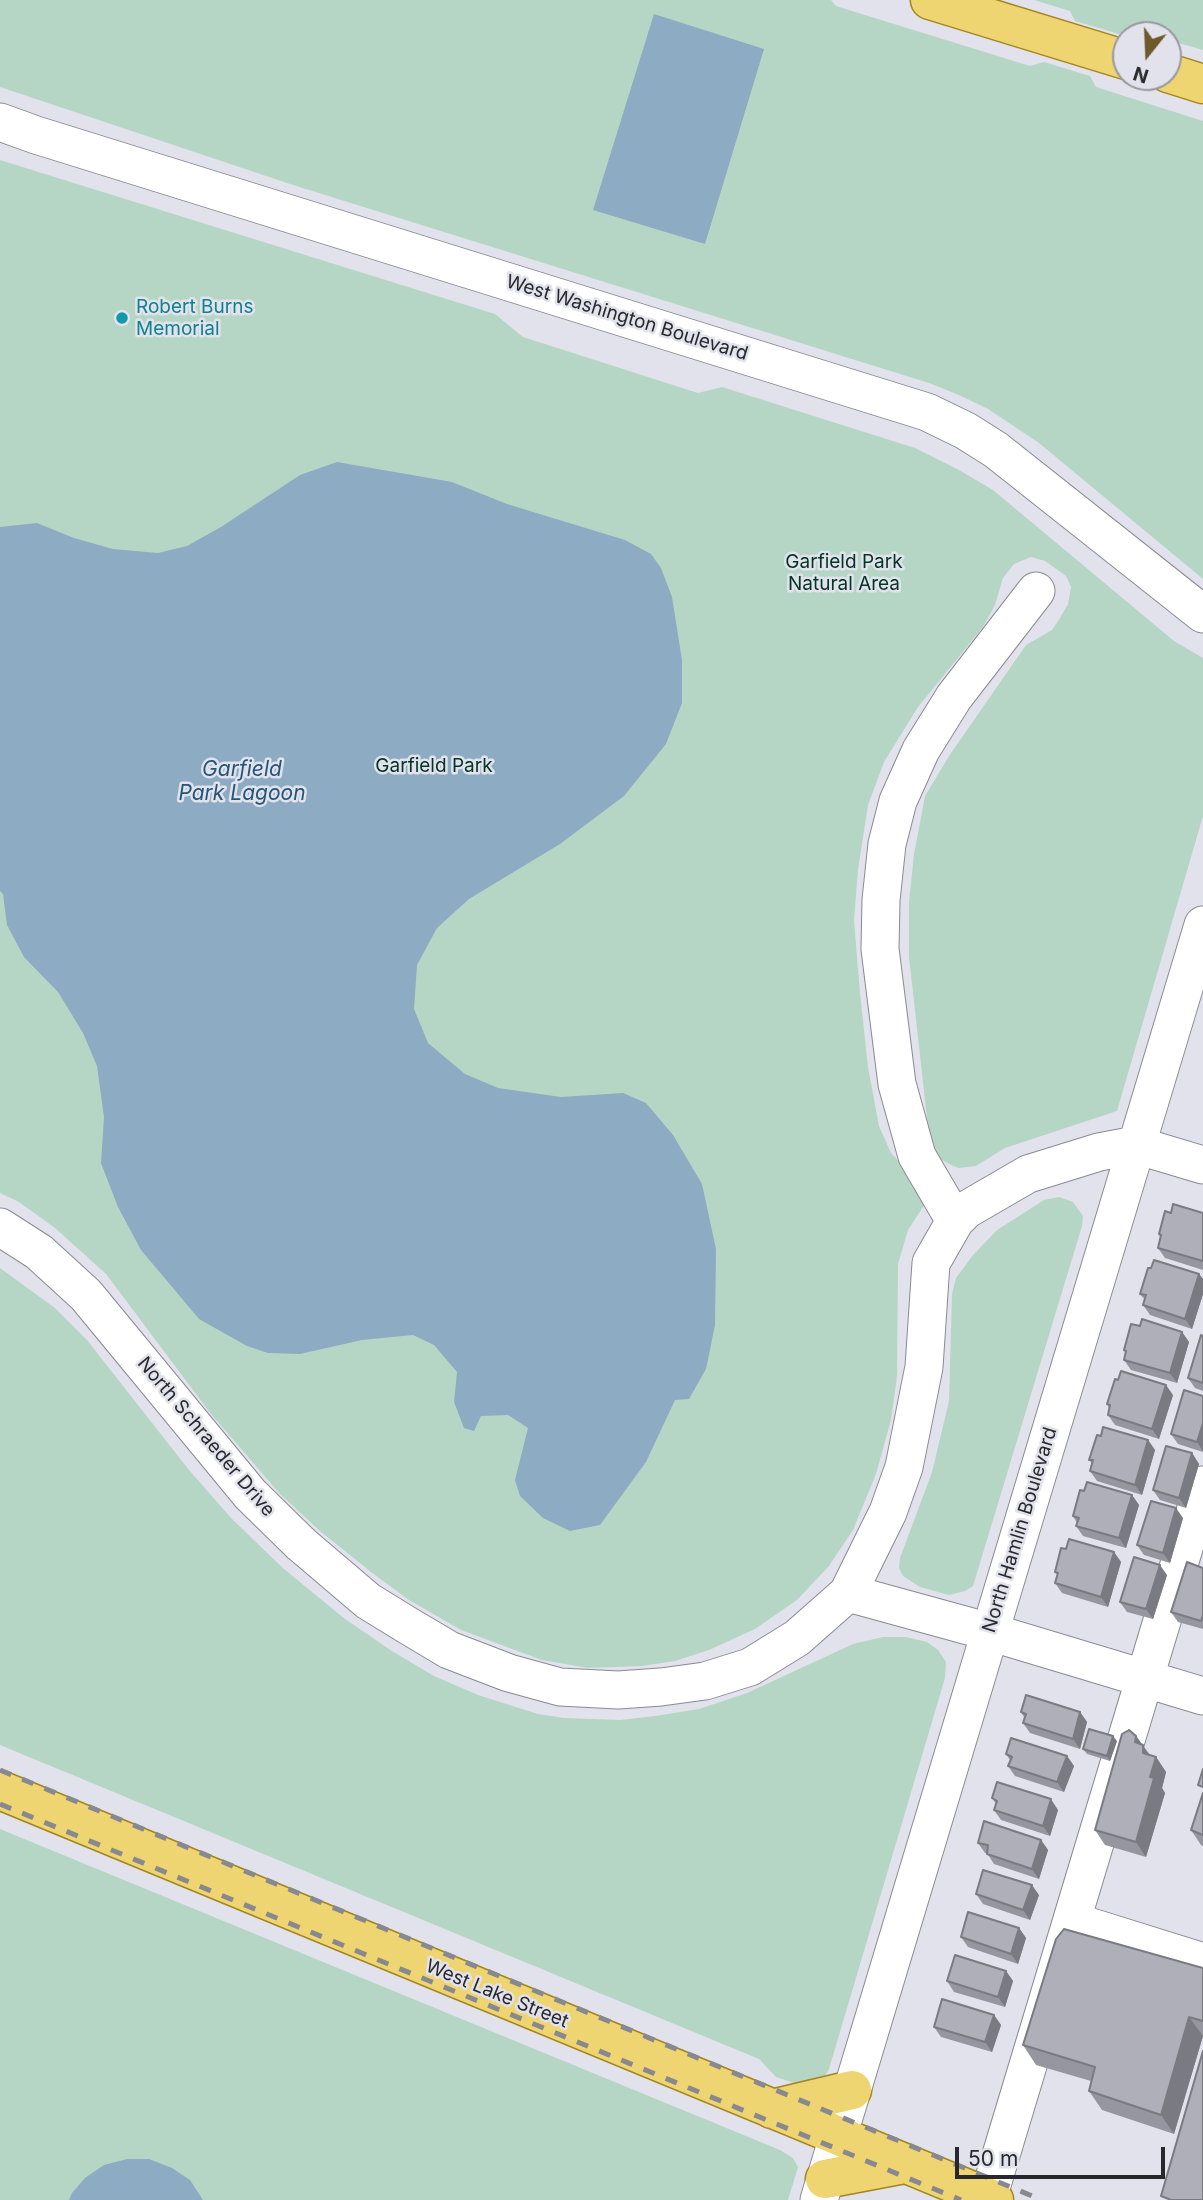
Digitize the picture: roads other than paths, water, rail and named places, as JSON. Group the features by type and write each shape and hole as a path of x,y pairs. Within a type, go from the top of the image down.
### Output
{"main road":[{"path":"930,0 1112,56"},
{"path":"1182,77 1203,84"},
{"name":"West Lake Street","path":"0,1790 772,2109 828,2168 904,2164 991,2199"},
{"path":"639,2053 661,2085 828,2168"},
{"path":"772,2109 852,2090"}],"street":[{"name":"West Washington Boulevard","path":"0,121 36,135 928,412 966,430 996,450 1203,614"},
{"path":"956,1221 917,1156 897,1084 880,949 881,900 887,844 898,801 921,750 954,697 1036,591"},
{"name":"North Hamlin Boulevard","path":"828,2168 1203,925"},
{"path":"1203,1165 1136,1145 1098,1152 1028,1174 966,1210 956,1221 931,1263 924,1367 904,1467 888,1512 848,1593 990,1632 1203,1696"},
{"name":"North Schraeder Drive","path":"0,1227 39,1252 86,1295 250,1494 301,1544 368,1601 449,1650 509,1673 560,1686 618,1690 705,1681 750,1667 797,1638 848,1593"},
{"path":"991,2199 1203,1485"},
{"path":"1072,1921 1203,1962"}],"water":[{"path":"654,14 764,49 705,244 593,210"},
{"name":"Garfield Park Lagoon","path":"337,462 452,482 507,504 625,540 651,554 661,568 672,597 682,660 682,703 666,744 624,796 560,844 469,899 437,928 417,965 414,1009 428,1043 465,1074 498,1088 561,1097 623,1093 646,1103 673,1135 702,1184 716,1249 715,1325 706,1369 689,1399 675,1400 646,1462 600,1525 570,1531 543,1518 520,1496 515,1480 528,1428 508,1415 481,1416 474,1431 464,1428 454,1402 457,1372 434,1345 413,1335 362,1340 300,1354 268,1353 247,1346 199,1319 141,1250 118,1207 101,1163 104,1117 97,1066 83,1033 58,992 24,957 7,925 3,894 0,891 0,527 37,523 74,538 113,549 158,553 187,546 300,475"},
{"path":"127,2159 149,2159 172,2168 190,2180 203,2200 69,2200 85,2178 104,2165"}],"railway":[{"path":"0,1770 1042,2200"},
{"path":"0,1804 961,2200"}],"place":[{"name":"Robert Burns Memorial","path":"122,318"}],"park label":[{"name":"Garfield Park Natural Area","path":"844,573"},
{"name":"Garfield Park","path":"434,766"}]}
